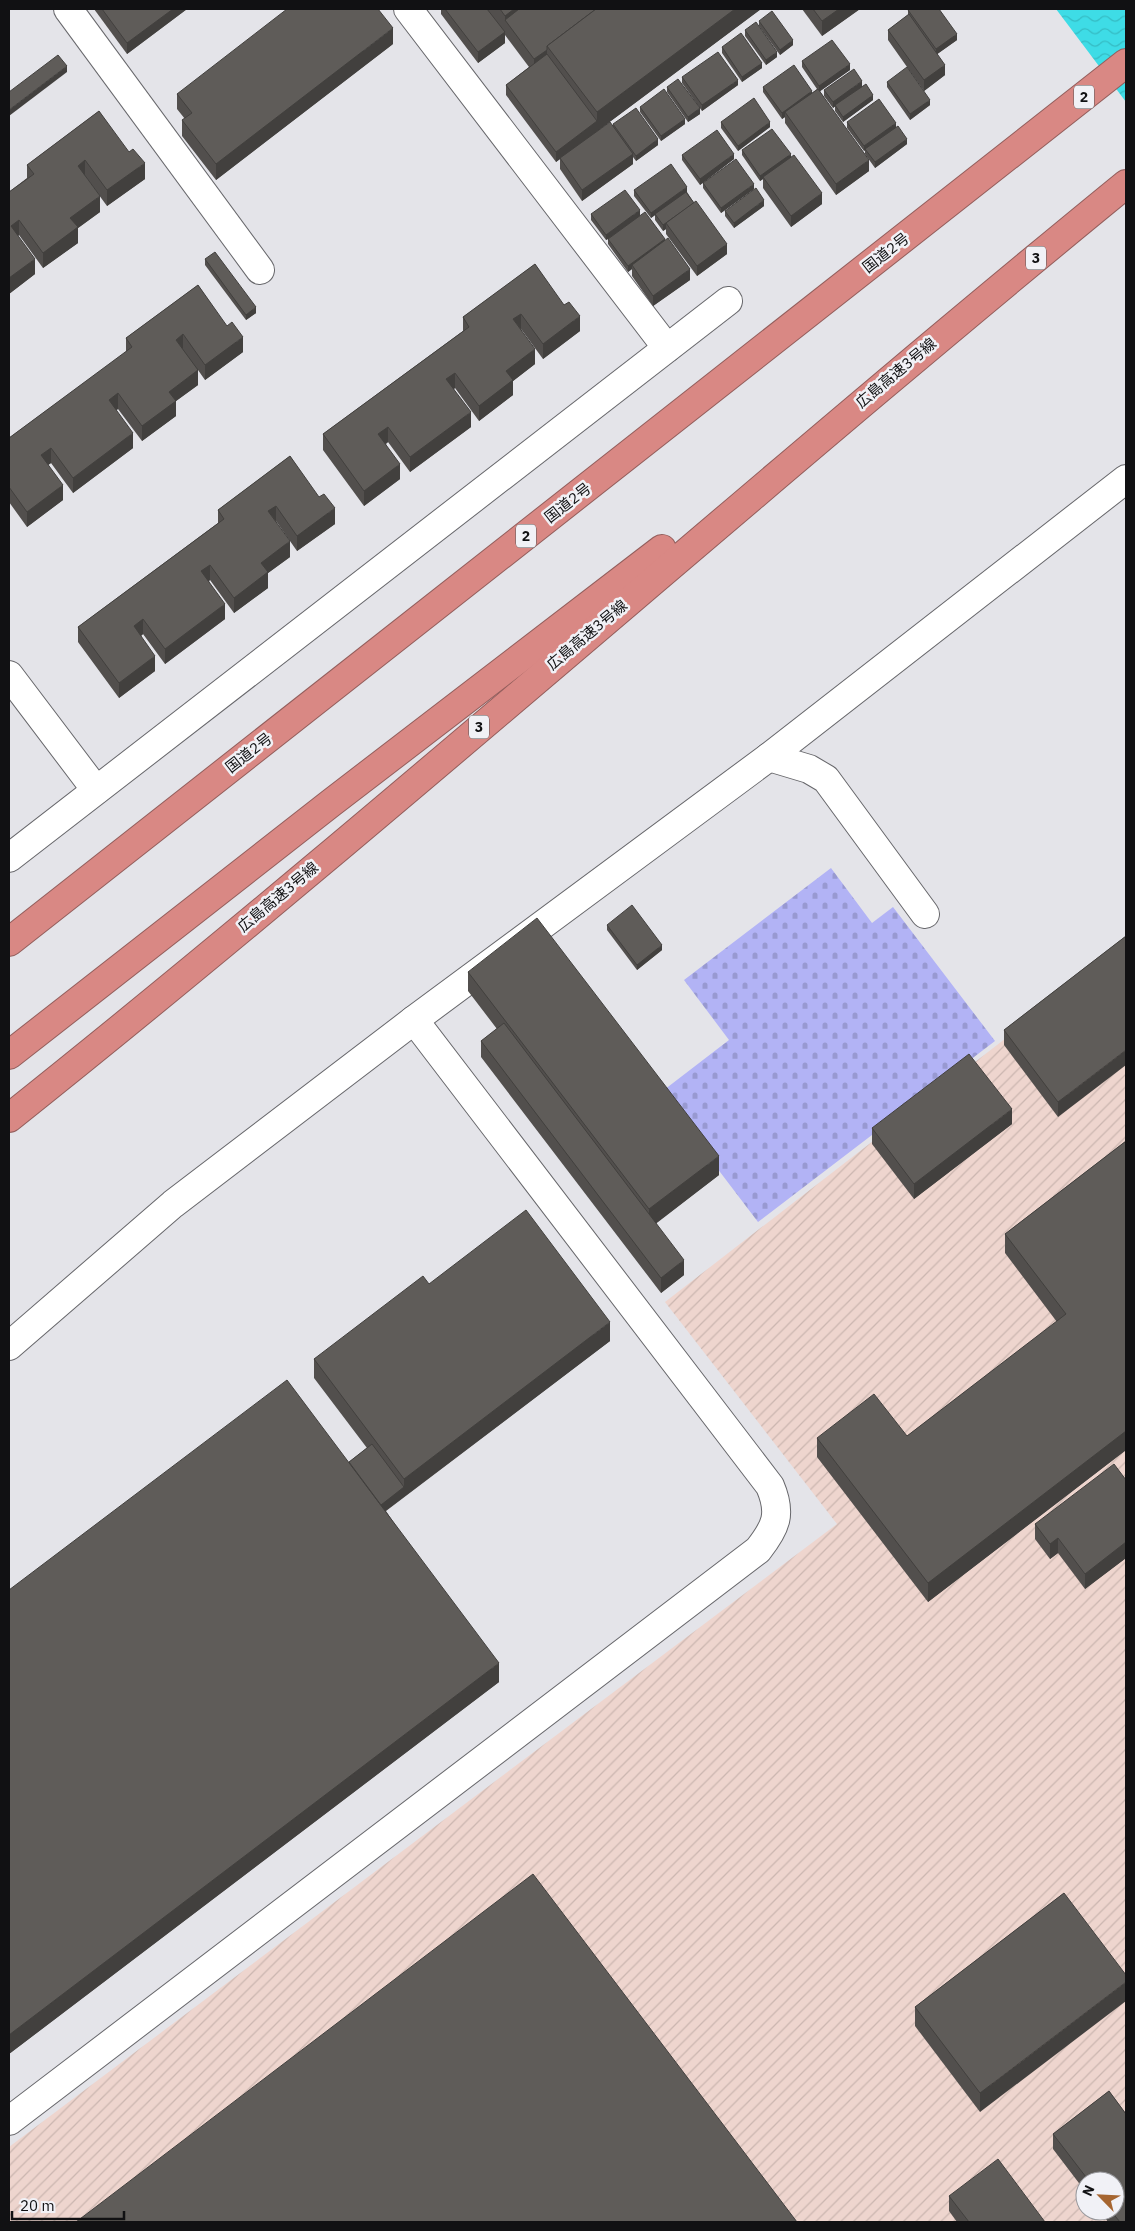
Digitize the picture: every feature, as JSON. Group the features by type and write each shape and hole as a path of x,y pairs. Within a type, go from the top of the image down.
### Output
{"highway":[{"name":"国道2号","path":"9,942 1126,63"},
{"name":"3","path":"945,332 1126,184"},
{"name":"広島高速3号線","path":"9,1055 339,797 945,332"},
{"name":"広島高速3号線","path":"9,1118 174,986 945,332"}],"street":[{"path":"68,9 260,270"},
{"path":"408,9 666,348"},
{"path":"9,858 728,301"},
{"path":"9,1346 173,1204 414,1020 769,757 1126,479"},
{"path":"9,675 18,705 96,790"},
{"path":"769,757 809,769 826,779 925,914"},
{"path":"9,2121 758,1550 770,1535 776,1519 776,1501 770,1486 414,1020"}],"shaded area":[{"path":"1126,945 1126,2222 9,2222 9,2147 837,1524 665,1302"}],"green space":[{"path":"831,868 872,923 893,907 995,1041 758,1222 660,1093 729,1040 684,980"}],"water":[{"path":"1056,9 1126,9 1126,102"}],"building":[{"path":"102,9 173,9 127,43"},
{"path":"287,9 378,9 393,28 216,164 182,120 192,113 177,94"},
{"path":"445,9 487,9 505,32 478,52"},
{"path":"500,9 514,9 505,16"},
{"path":"519,9 596,9 547,46 547,50 534,59 505,20"},
{"path":"596,9 735,9 597,112 547,46"},
{"path":"813,9 839,9 822,21"},
{"path":"909,9 939,9 957,34 936,49"},
{"path":"772,11 793,40 780,50 759,21"},
{"path":"909,14 945,65 924,80 888,30"},
{"path":"756,22 777,52 766,60 745,30"},
{"path":"741,33 762,63 742,77 722,47"},
{"path":"832,40 850,64 819,86 802,61"},
{"path":"718,52 738,80 702,105 682,77"},
{"path":"547,54 597,121 556,152 506,85"},
{"path":"58,55 67,66 9,110 9,92"},
{"path":"794,65 812,91 782,113 763,87"},
{"path":"907,67 930,100 910,114 887,82"},
{"path":"854,69 862,81 833,102 824,90"},
{"path":"678,79 700,108 688,117 667,87"},
{"path":"866,84 873,95 843,117 835,105"},
{"path":"664,89 685,119 661,136 640,107"},
{"path":"818,89 869,160 836,184 785,112"},
{"path":"754,98 770,122 738,146 721,122"},
{"path":"879,99 896,123 864,146 847,122"},
{"path":"636,108 658,139 636,156 613,124"},
{"path":"99,111 129,152 133,149 145,163 107,190 85,160 78,166 100,196 70,218 78,227 43,253 19,220 11,226 35,259 9,278 9,192 34,174 27,165"},
{"path":"610,122 633,154 582,190 560,158"},
{"path":"898,126 907,139 875,162 865,149"},
{"path":"772,129 791,154 760,176 742,150"},
{"path":"717,130 734,154 700,179 682,155"},
{"path":"794,155 822,193 791,216 763,177"},
{"path":"736,159 754,184 721,208 703,183"},
{"path":"671,164 687,187 651,213 634,190"},
{"path":"756,188 764,200 734,223 725,211"},
{"path":"625,190 640,210 606,235 591,214"},
{"path":"686,192 694,203 663,225 655,214"},
{"path":"696,201 727,244 697,266 666,223"},
{"path":"645,212 665,239 628,266 608,239"},
{"path":"668,238 690,269 653,296 632,265"},
{"path":"215,252 256,307 246,315 205,259"},
{"path":"535,264 564,305 569,302 580,316 543,344 521,314 513,319 535,349 506,371 513,380 479,406 455,373 446,379 471,412 410,457 388,427 378,434 400,464 364,491 323,434 469,327 463,317"},
{"path":"198,285 227,326 232,322 243,337 205,365 183,334 176,340 198,370 169,392 176,401 142,426 118,393 109,400 133,433 73,478 51,448 41,455 63,485 27,512 9,487 9,438 132,347 126,338"},
{"path":"290,456 319,497 324,494 335,508 297,536 276,506 268,511 290,541 261,563 268,572 234,598 210,565 201,571 225,604 165,649 143,619 134,626 155,656 119,683 78,627 224,519 218,510"},
{"path":"632,905 662,945 637,965 607,925"},
{"path":"537,918 719,1156 649,1209 468,972"},
{"path":"1126,936 1126,1050 1058,1102 1004,1030"},
{"path":"504,1023 684,1260 661,1278 481,1041"},
{"path":"969,1054 1012,1109 914,1184 872,1128"},
{"path":"1126,1141 1126,1431 928,1583 817,1438 874,1394 907,1436 1066,1314 1005,1234"},
{"path":"526,1210 610,1322 404,1479 314,1359 423,1276 429,1284"},
{"path":"287,1380 499,1663 9,2035 9,1590"},
{"path":"372,1444 404,1487 381,1505 349,1462"},
{"path":"1114,1464 1126,1480 1126,1542 1085,1574 1058,1538 1050,1544 1035,1524"},
{"path":"533,1874 797,2222 76,2222"},
{"path":"1064,1893 1126,1975 1126,1982 980,2093 915,2007"},
{"path":"1109,2091 1126,2114 1126,2222 1119,2221 1125,2221 1125,2171 1081,2171 1053,2134"},
{"path":"998,2159 1045,2222 969,2222 949,2196"}]}
